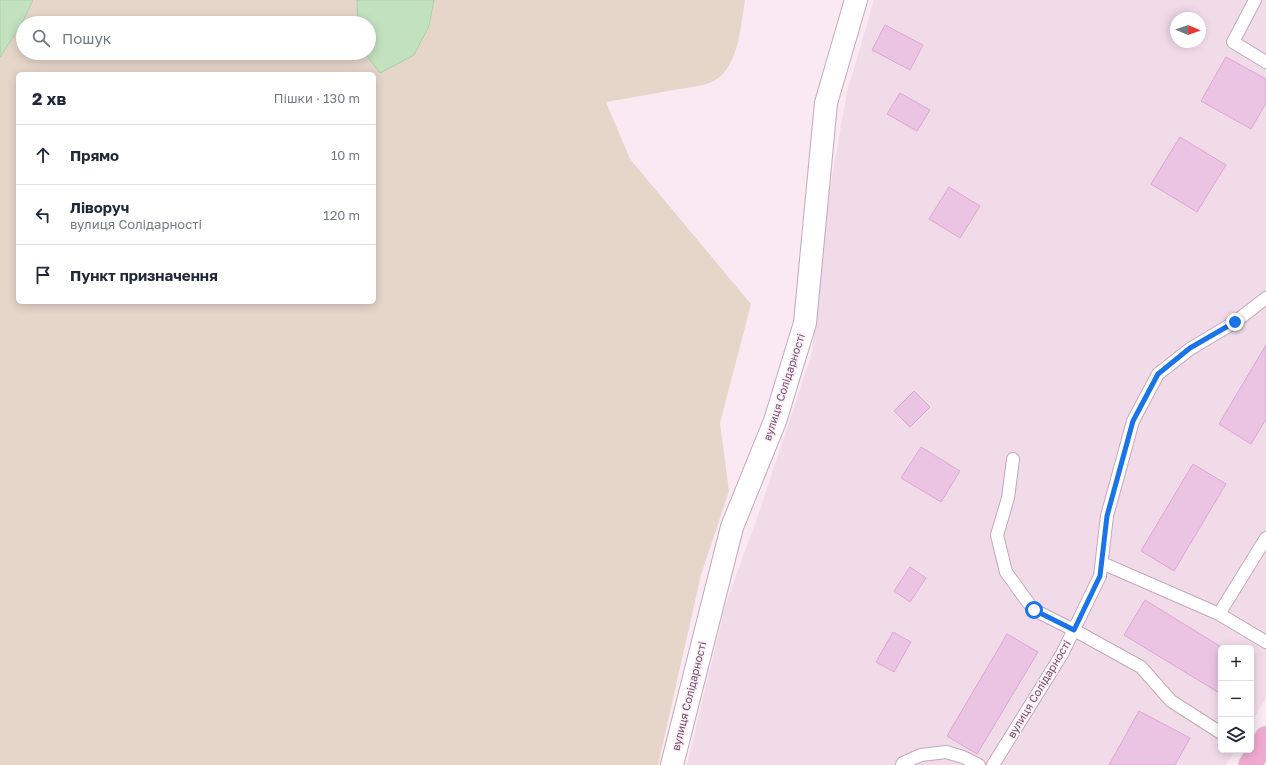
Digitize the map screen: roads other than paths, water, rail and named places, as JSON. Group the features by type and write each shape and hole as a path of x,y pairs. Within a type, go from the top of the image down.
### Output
{"street":[{"name":"вулиця Солідарності","path":"672,765 732,527 775,421 805,324 826,103 856,0"}],"lane":[{"path":"1255,0 1233,42 1266,62"},
{"name":"вулиця Солідарності","path":"993,765 1062,654 1100,576 1107,516 1133,421 1158,374 1190,348 1235,322 1266,298"},
{"path":"1013,459 1008,498 997,535 1006,572 1034,610 1141,667 1171,701 1218,732"},
{"path":"1219,614 1266,538"},
{"path":"1102,564 1219,614 1266,642"},
{"path":"902,765 903,763 921,755 946,752 963,757 979,765"}]}
